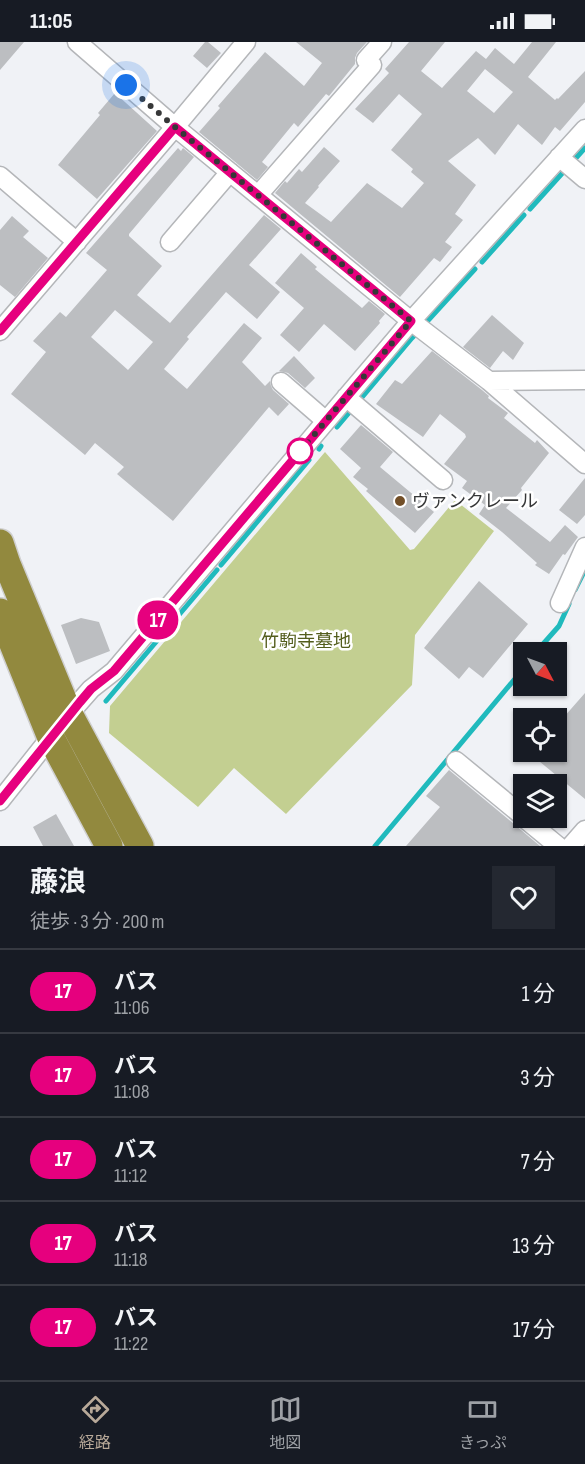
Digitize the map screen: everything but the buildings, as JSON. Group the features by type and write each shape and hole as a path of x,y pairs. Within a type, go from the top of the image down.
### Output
{"highway":[{"path":"0,543 69,714 140,846"},
{"path":"0,612 51,738 109,846"}],"street":[{"path":"77,42 175,127 417,327 489,381 585,464"},
{"path":"0,331 246,42"},
{"path":"258,195 372,65 366,60 382,42"},
{"path":"0,801 69,714 91,689 114,671 326,421 352,403 417,327 571,167 585,129"},
{"path":"170,242 230,172"},
{"path":"0,176 77,242"},
{"path":"489,381 585,380"},
{"path":"281,382 326,421"},
{"path":"352,403 443,480"},
{"path":"560,603 585,546"},
{"path":"456,761 513,808"},
{"path":"537,828 558,846"},
{"path":"572,846 585,830"}],"green space":[{"name":"竹駒寺墓地","path":"325,452 410,550 414,549 455,500 494,531 415,635 412,685 286,814 234,768 198,807 109,733 110,706"}],"waterway":[{"path":"530,209 585,148"},
{"path":"482,262 524,215"},
{"path":"337,427 412,338 475,269"},
{"path":"221,565 309,460"},
{"path":"106,701 217,570"},
{"path":"575,590 585,570"},
{"path":"545,642 559,626 569,604"},
{"path":"375,846 513,681"}],"bus line":[{"name":"17","path":"0,331 175,127 411,321 114,671 91,689 69,714 0,801"}],"place":[{"name":"ヴァンクレール","path":"400,501"}],"route":[{"path":"126,85 411,321 297,455 300,451"}]}
